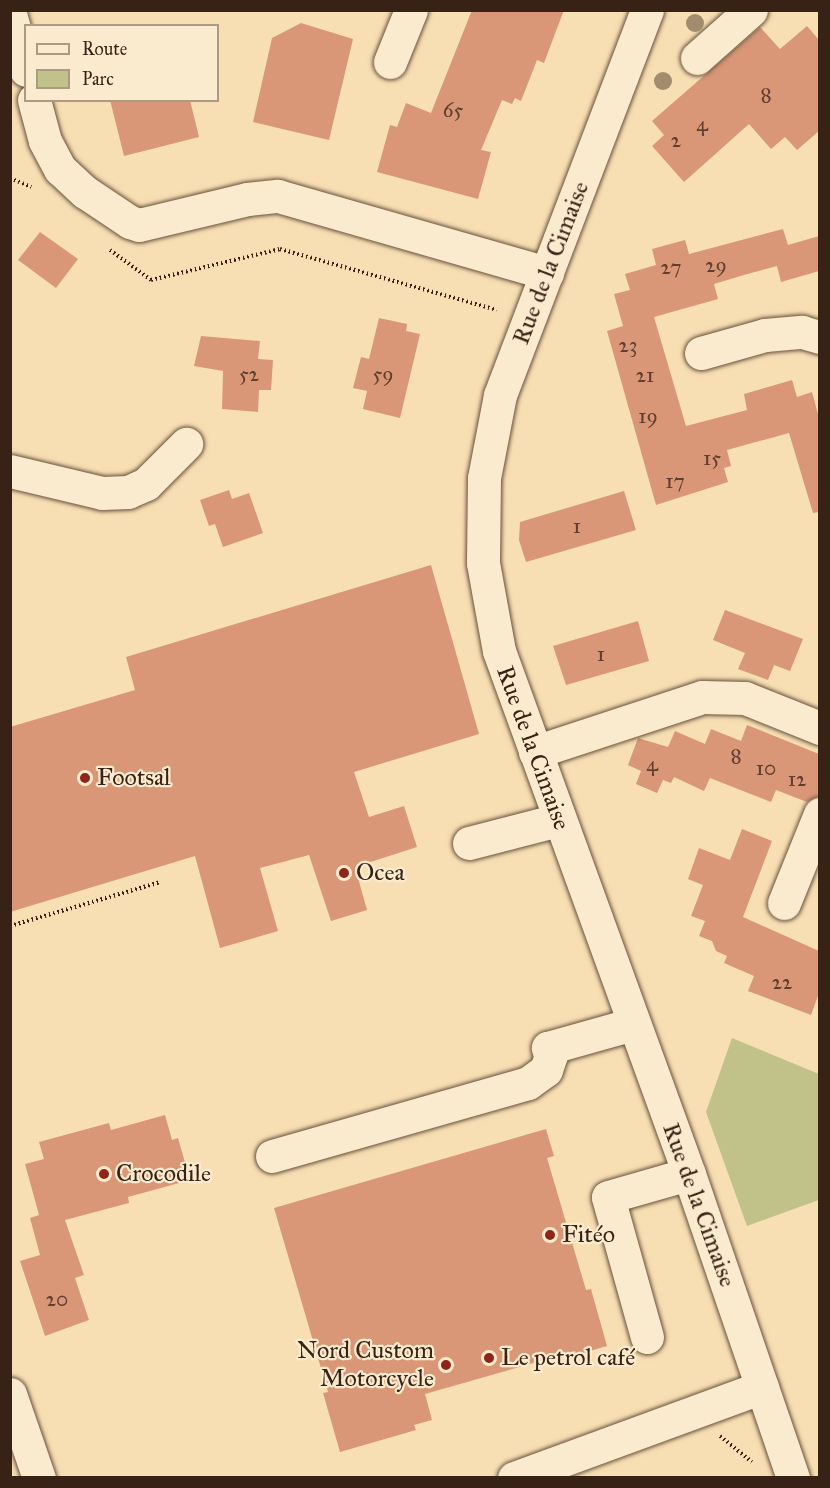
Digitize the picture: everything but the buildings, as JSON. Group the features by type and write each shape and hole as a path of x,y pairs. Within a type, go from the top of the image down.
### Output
{"street":[{"path":"390,62 411,10"},
{"name":"Rue de la Cimaise","path":"646,10 500,396 490,438 482,518 483,563 496,639 558,820 689,1174 793,1478"},
{"path":"697,58 751,10"},
{"path":"10,14 24,63"},
{"path":"35,102 45,141 60,169 85,192 139,225 247,199 278,196 548,273"},
{"path":"700,353 765,335 802,332 819,336"},
{"path":"10,471 102,493 128,492 146,484 186,444"},
{"path":"535,753 702,697 745,698 819,728"},
{"path":"784,903 819,814"},
{"path":"469,843 558,820"},
{"path":"272,1156 528,1083 546,1070 550,1055 548,1048 633,1024"},
{"path":"647,1337 608,1197 689,1174"},
{"path":"514,1478 762,1387"},
{"path":"10,1394 39,1478"}],"path":[{"path":"10,178 34,189"},
{"path":"106,248 151,280 280,249 529,319"},
{"path":"10,926 160,882"}],"green space":[{"path":"732,1038 819,1074 819,1200 747,1226 706,1112"}],"place":[{"name":"Footsal","path":"85,778"},
{"name":"Ocea","path":"344,873"},
{"name":"Crocodile","path":"104,1174"},
{"name":"Fitéo","path":"550,1235"},
{"name":"Le petrol café","path":"489,1358"},
{"name":"Nord Custom Motorcycle","path":"446,1365"}]}
